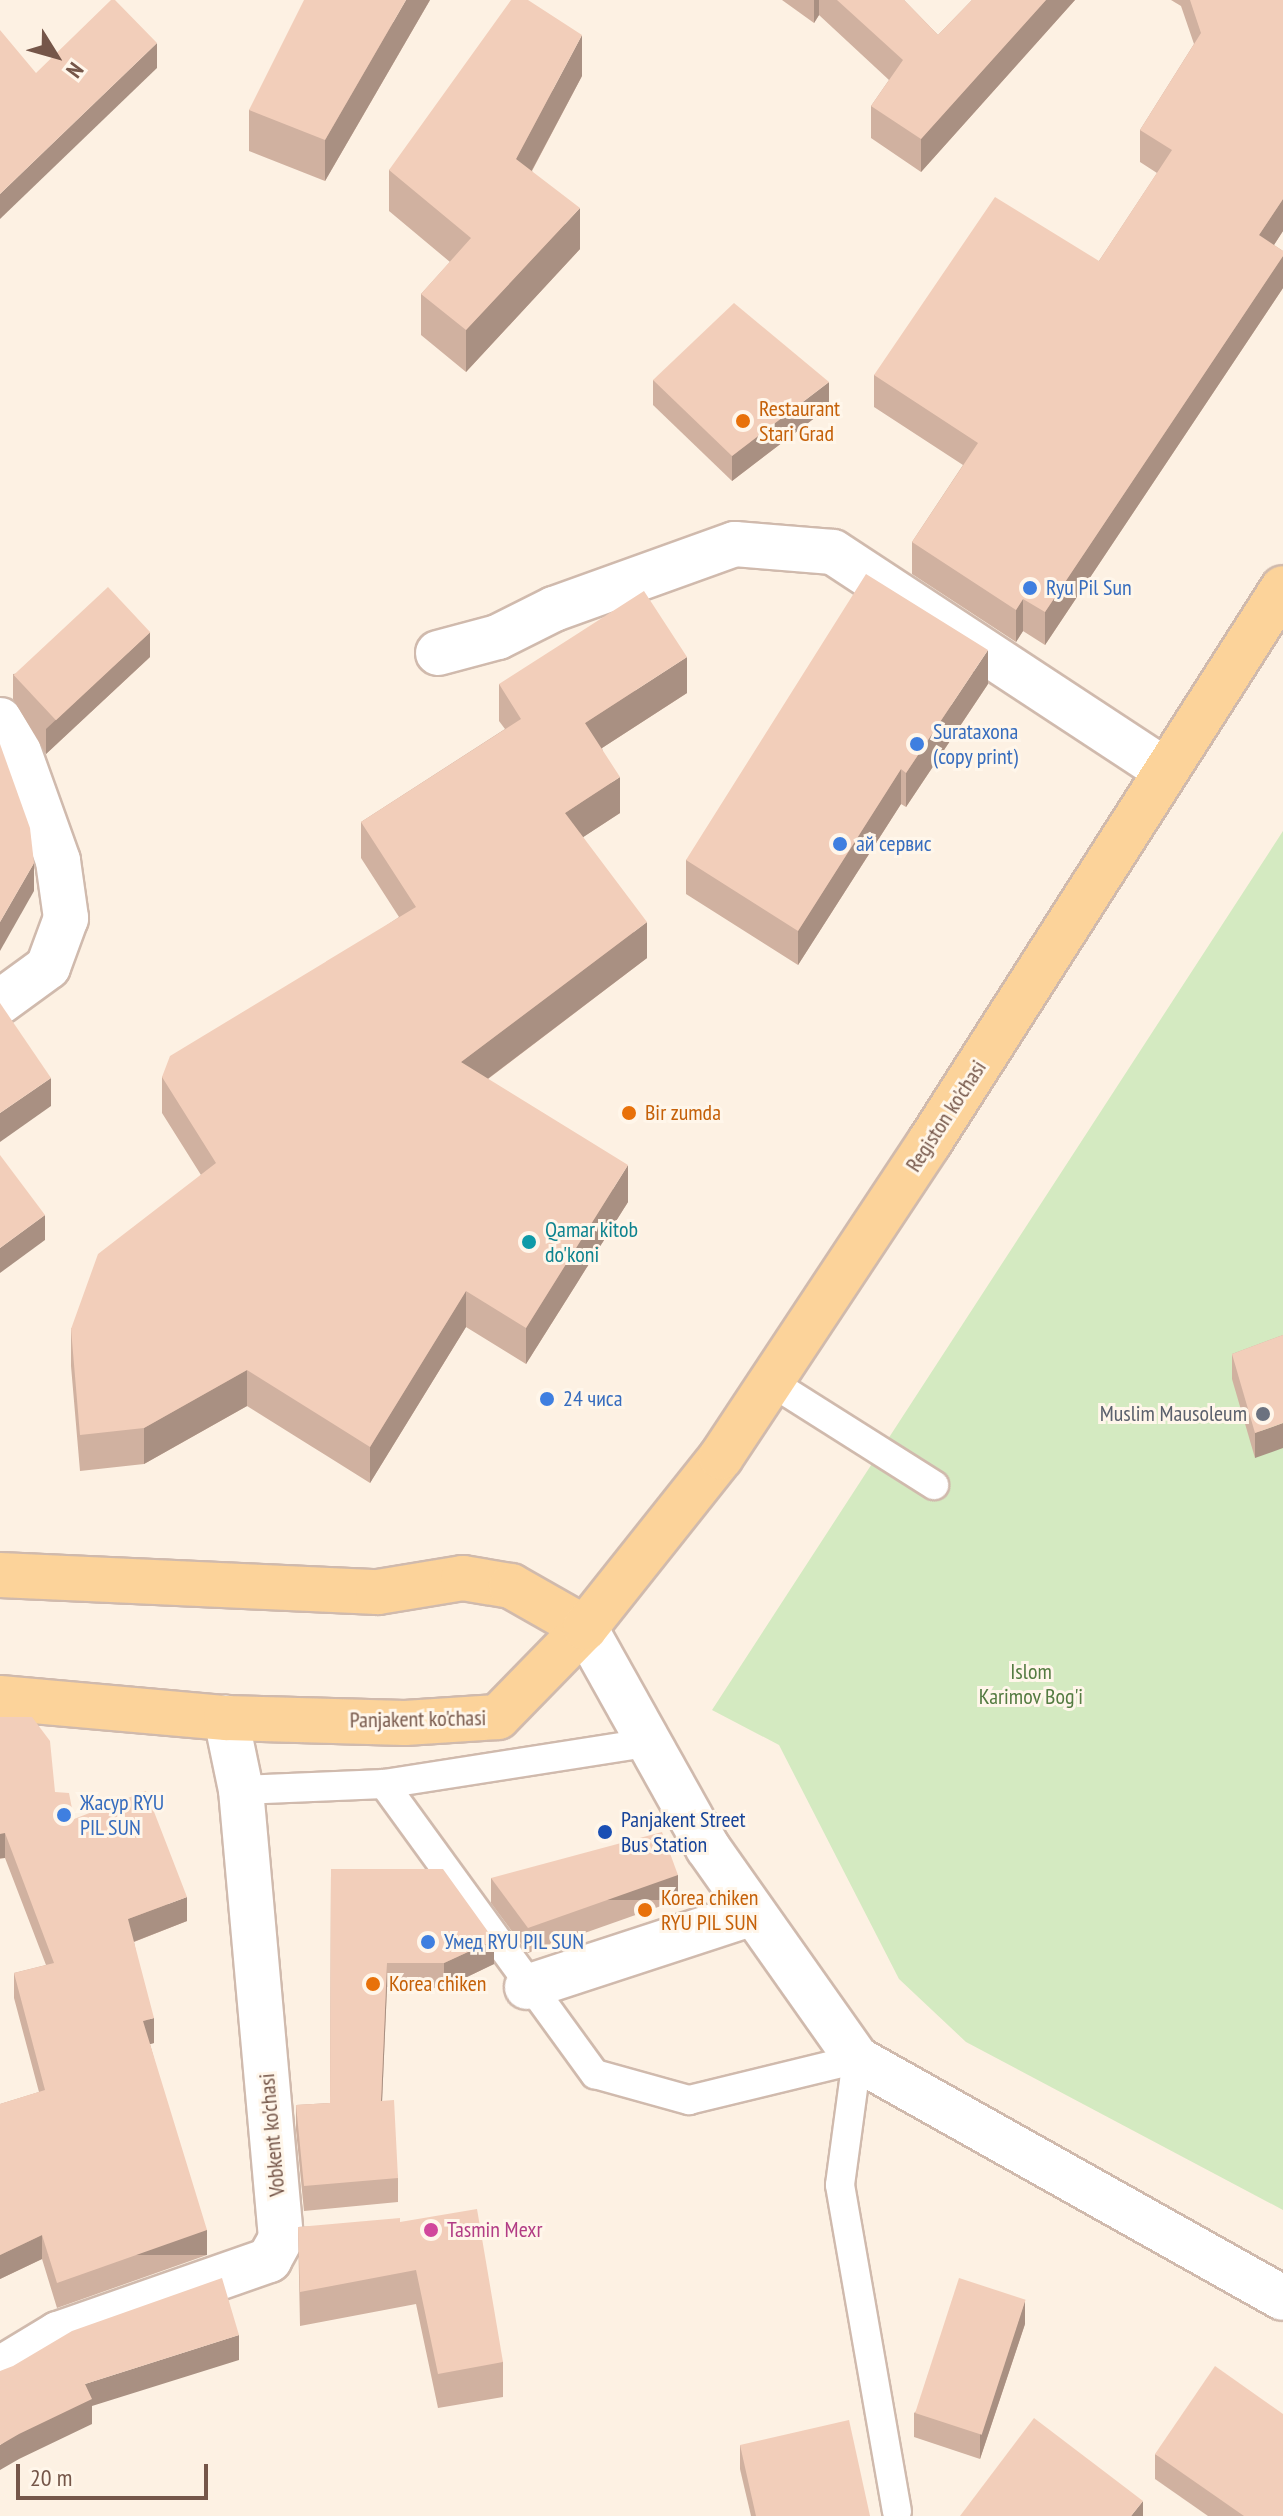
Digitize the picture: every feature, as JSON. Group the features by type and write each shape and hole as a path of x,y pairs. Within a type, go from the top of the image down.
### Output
{"main road":[{"name":"Registon ko'chasi","path":"585,1628 721,1457 1283,588"},
{"path":"0,1575 378,1592 463,1578 511,1586 585,1628"},
{"name":"Panjakent ko'chasi","path":"0,1698 226,1718 405,1723 498,1717 585,1628"}],"street":[{"path":"438,653 498,637 554,609 621,590 735,544 833,552 1165,770"},
{"path":"0,720 18,749 58,861 66,918 48,967 0,1002"},
{"path":"585,1628 750,1914 857,2059 1283,2298"},
{"name":"Vobkent ko'chasi","path":"226,1718 241,1790 281,2238"},
{"path":"527,1987 750,1914"},
{"path":"0,2369 58,2334 269,2260 281,2238 325,2234"}],"lane":[{"path":"771,1382 934,1485"},
{"path":"241,1790 384,1784 651,1742"},
{"path":"384,1784 527,1987 595,2074 689,2100 857,2059 840,2185 897,2511"}],"green space":[{"name":"Islom Karimov Bog'i","path":"1283,831 1283,2210 966,2042 899,1979 779,1745 712,1710"}],"building":[{"path":"111,0 115,0 157,43 0,194 0,30 36,73"},
{"path":"304,0 406,0 325,140 249,110"},
{"path":"511,0 528,0 582,35 516,159 580,208 466,330 421,294 471,238 389,170"},
{"path":"837,0 904,0 938,35 972,0 1046,0 921,139 871,106 903,60"},
{"path":"1190,0 1283,0 1283,199 1259,235 1283,251 1283,256 1045,612 1023,599 1016,610 912,542 978,443 874,375 995,197 1099,261 1172,150 1140,130 1201,33"},
{"path":"734,303 829,382 732,456 653,380"},
{"path":"866,574 988,650 906,773 901,769 798,931 686,860"},
{"path":"108,587 150,632 56,720 14,675"},
{"path":"644,591 687,657 585,723 620,777 565,813 647,922 461,1062 628,1165 526,1328 466,1291 370,1447 247,1370 144,1428 80,1435 71,1329 98,1254 216,1163 162,1077 170,1056 416,907 361,822 521,719 499,684"},
{"path":"0,744 30,828 34,863 0,922"},
{"path":"0,1003 51,1078 0,1113"},
{"path":"0,1155 45,1215 0,1248"},
{"name":"Muslim Mausoleum","path":"1283,1335 1283,1423 1255,1433 1232,1354"},
{"path":"0,1717 32,1717 50,1741 55,1792 69,1793 74,1819 146,1791 187,1897 128,1919 154,2018 143,2021 207,2230 57,2283 42,2235 0,2255 0,2104 45,2090 14,1973 54,1963 5,1833 0,1834"},
{"path":"662,1832 678,1875 528,1928 491,1878"},
{"path":"331,1869 443,1869 494,1940 444,1963 387,1963 381,2101 394,2100 398,2178 304,2186 296,2105 330,2103"},
{"path":"477,2209 503,2362 438,2374 416,2270 300,2292 298,2227 400,2218 400,2222"},
{"path":"222,2278 239,2335 85,2384 92,2399 0,2445 0,2371 72,2331"},
{"path":"959,2278 1026,2300 982,2435 915,2413"},
{"path":"1215,2366 1283,2414 1283,2516 1244,2516 1155,2454"},
{"path":"1034,2418 1143,2501 1131,2516 960,2516"},
{"path":"849,2420 870,2516 756,2516 740,2445"}],"place":[{"name":"Restaurant Stari Grad","path":"743,421"},
{"name":"Ryu Pil Sun","path":"1030,588"},
{"name":"Surataxona (copy print)","path":"917,744"},
{"name":"ай сервис","path":"840,844"},
{"name":"Bir zumda","path":"629,1113"},
{"name":"Qamar kitob do'koni","path":"529,1242"},
{"name":"24 чиса","path":"547,1399"},
{"name":"Muslim Mausoleum","path":"1263,1414"},
{"name":"Жасур RYU PIL SUN","path":"64,1815"},
{"name":"Panjakent Street Bus Station","path":"605,1832"},
{"name":"Korea chiken RYU PIL SUN","path":"645,1910"},
{"name":"Умед RYU PIL SUN","path":"428,1942"},
{"name":"Korea chiken","path":"373,1984"},
{"name":"Tasmin Mexr","path":"431,2230"}]}
